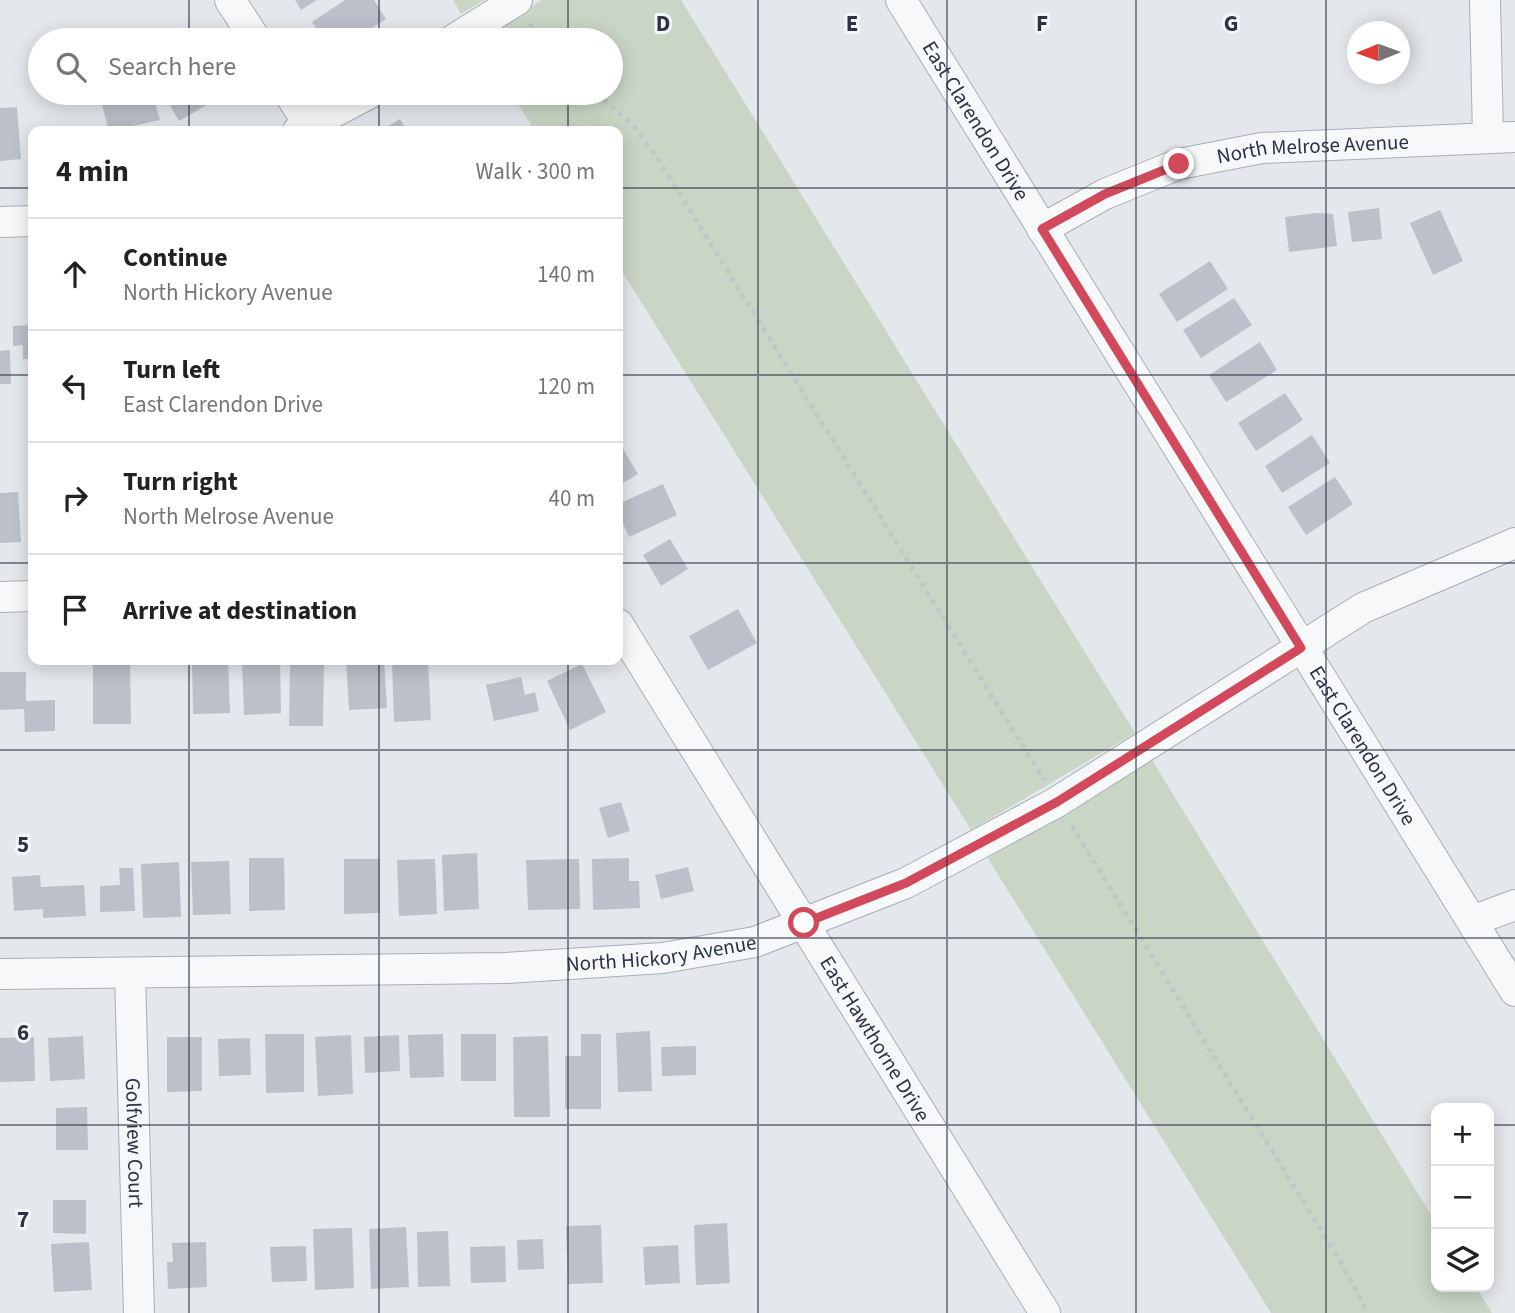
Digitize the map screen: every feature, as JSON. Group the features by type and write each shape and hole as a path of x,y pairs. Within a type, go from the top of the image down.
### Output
{"street":[{"path":"230,0 248,28"},
{"path":"472,28 517,0"},
{"name":"East Clarendon Drive","path":"901,0 1515,991"},
{"path":"1485,0 1502,137"},
{"path":"295,105 306,126"},
{"path":"312,126 349,105"},
{"name":"North Melrose Avenue","path":"1042,229 1105,194 1179,164 1262,148 1502,137"},
{"path":"0,222 28,220"},
{"name":"North Hickory Avenue","path":"0,974 506,968 663,958 755,942 906,883 1057,802 1363,608 1515,543"},
{"path":"0,597 28,596"},
{"name":"East Hawthorne Drive","path":"623,632 1045,1313"},
{"path":"1472,921 1515,905"},
{"name":"Golfview Court","path":"130,972 139,1313"}],"path":[{"path":"610,105 634,126 652,150 1049,788"},
{"path":"1064,814 1342,1263 1368,1313"}],"green space":[{"path":"453,0 484,0 461,14"},
{"path":"542,0 681,0 1135,733 971,830 623,273 623,126 532,126 519,105 623,105 623,28 499,28"},
{"path":"1152,760 1431,1215 1431,1292 1479,1292 1492,1313 1271,1313 987,857"}],"building":[{"path":"295,0 317,0 301,10"},
{"path":"345,0 374,0 386,19 372,28 316,28 312,22"},
{"path":"102,105 156,105 160,120 132,126 108,126"},
{"path":"170,105 206,105 179,121"},
{"path":"17,107 21,159 0,161 0,108"},
{"path":"400,119 404,126 388,126"},
{"path":"1379,208 1382,239 1352,242 1348,212"},
{"path":"1440,210 1463,261 1433,275 1410,223"},
{"path":"1333,214 1337,246 1289,252 1285,217"},
{"path":"1210,261 1228,289 1177,322 1159,294"},
{"path":"1234,298 1252,325 1201,358 1183,330"},
{"path":"28,325 28,359 23,359 23,345 13,346 13,326"},
{"path":"1260,342 1277,370 1226,402 1209,375"},
{"path":"10,350 11,384 0,384 0,351"},
{"path":"1285,393 1303,420 1256,451 1238,423"},
{"path":"1312,435 1330,463 1282,493 1265,466"},
{"path":"623,449 638,474 623,483"},
{"path":"1335,477 1353,504 1306,535 1288,507"},
{"path":"663,484 677,515 629,537 623,523 623,502"},
{"path":"18,492 21,542 0,543 0,493"},
{"path":"670,539 688,569 661,586 643,555"},
{"path":"738,609 757,643 708,670 689,636"},
{"path":"93,665 130,665 131,724 93,724"},
{"path":"192,665 228,665 230,713 193,714"},
{"path":"242,665 280,665 281,713 244,715"},
{"path":"290,665 324,665 323,726 289,726"},
{"path":"346,665 384,665 387,708 349,710"},
{"path":"392,665 428,665 431,720 394,722"},
{"path":"582,665 606,712 570,730 547,681"},
{"path":"0,672 26,672 26,701 55,700 55,731 25,732 24,709 0,710"},
{"path":"521,677 525,695 535,692 539,711 494,721 486,685"},
{"path":"621,802 630,831 608,838 599,808"},
{"path":"477,853 479,909 444,911 442,855"},
{"path":"249,858 284,858 285,910 249,911"},
{"path":"629,858 629,881 639,881 640,908 593,910 592,859"},
{"path":"344,859 380,859 380,913 344,914"},
{"path":"435,859 437,914 399,916 397,860"},
{"path":"579,859 580,909 528,910 526,860"},
{"path":"229,861 231,914 193,915 191,862"},
{"path":"179,862 181,917 143,918 141,864"},
{"path":"688,867 694,891 661,899 655,875"},
{"path":"119,868 133,868 135,911 100,912 100,886 120,885"},
{"path":"40,875 41,887 84,885 86,916 43,918 43,909 14,911 12,877"},
{"path":"650,1031 652,1091 618,1092 616,1033"},
{"path":"265,1034 304,1034 304,1092 266,1093"},
{"path":"443,1034 444,1077 410,1078 408,1035"},
{"path":"461,1034 496,1034 496,1081 461,1081"},
{"path":"581,1034 601,1034 601,1109 565,1109 565,1056 581,1056"},
{"path":"351,1035 353,1094 318,1096 315,1037"},
{"path":"399,1035 400,1071 365,1073 364,1037"},
{"path":"83,1036 85,1079 50,1081 48,1038"},
{"path":"548,1036 550,1117 514,1117 513,1037"},
{"path":"34,1037 35,1081 0,1082 0,1038"},
{"path":"167,1037 202,1037 202,1091 167,1092"},
{"path":"250,1038 251,1075 219,1076 218,1039"},
{"path":"696,1046 696,1075 662,1076 661,1047"},
{"path":"87,1107 88,1150 56,1150 56,1108"},
{"path":"53,1200 86,1200 86,1234 53,1233"},
{"path":"727,1223 730,1283 696,1285 694,1225"},
{"path":"601,1225 603,1283 568,1284 566,1226"},
{"path":"406,1227 409,1287 371,1289 369,1229"},
{"path":"352,1228 354,1288 315,1290 313,1229"},
{"path":"448,1231 450,1286 418,1287 417,1232"},
{"path":"543,1239 544,1269 518,1270 517,1240"},
{"path":"89,1242 92,1290 54,1292 51,1244"},
{"path":"206,1242 207,1287 168,1289 167,1262 173,1262 172,1243"},
{"path":"678,1245 680,1283 645,1285 643,1247"},
{"path":"306,1246 307,1281 272,1282 270,1247"},
{"path":"505,1246 506,1282 471,1283 470,1247"}],"route":[{"path":"804,923 906,883 1057,802 1301,648 1042,229 1105,194 1179,164"}]}
